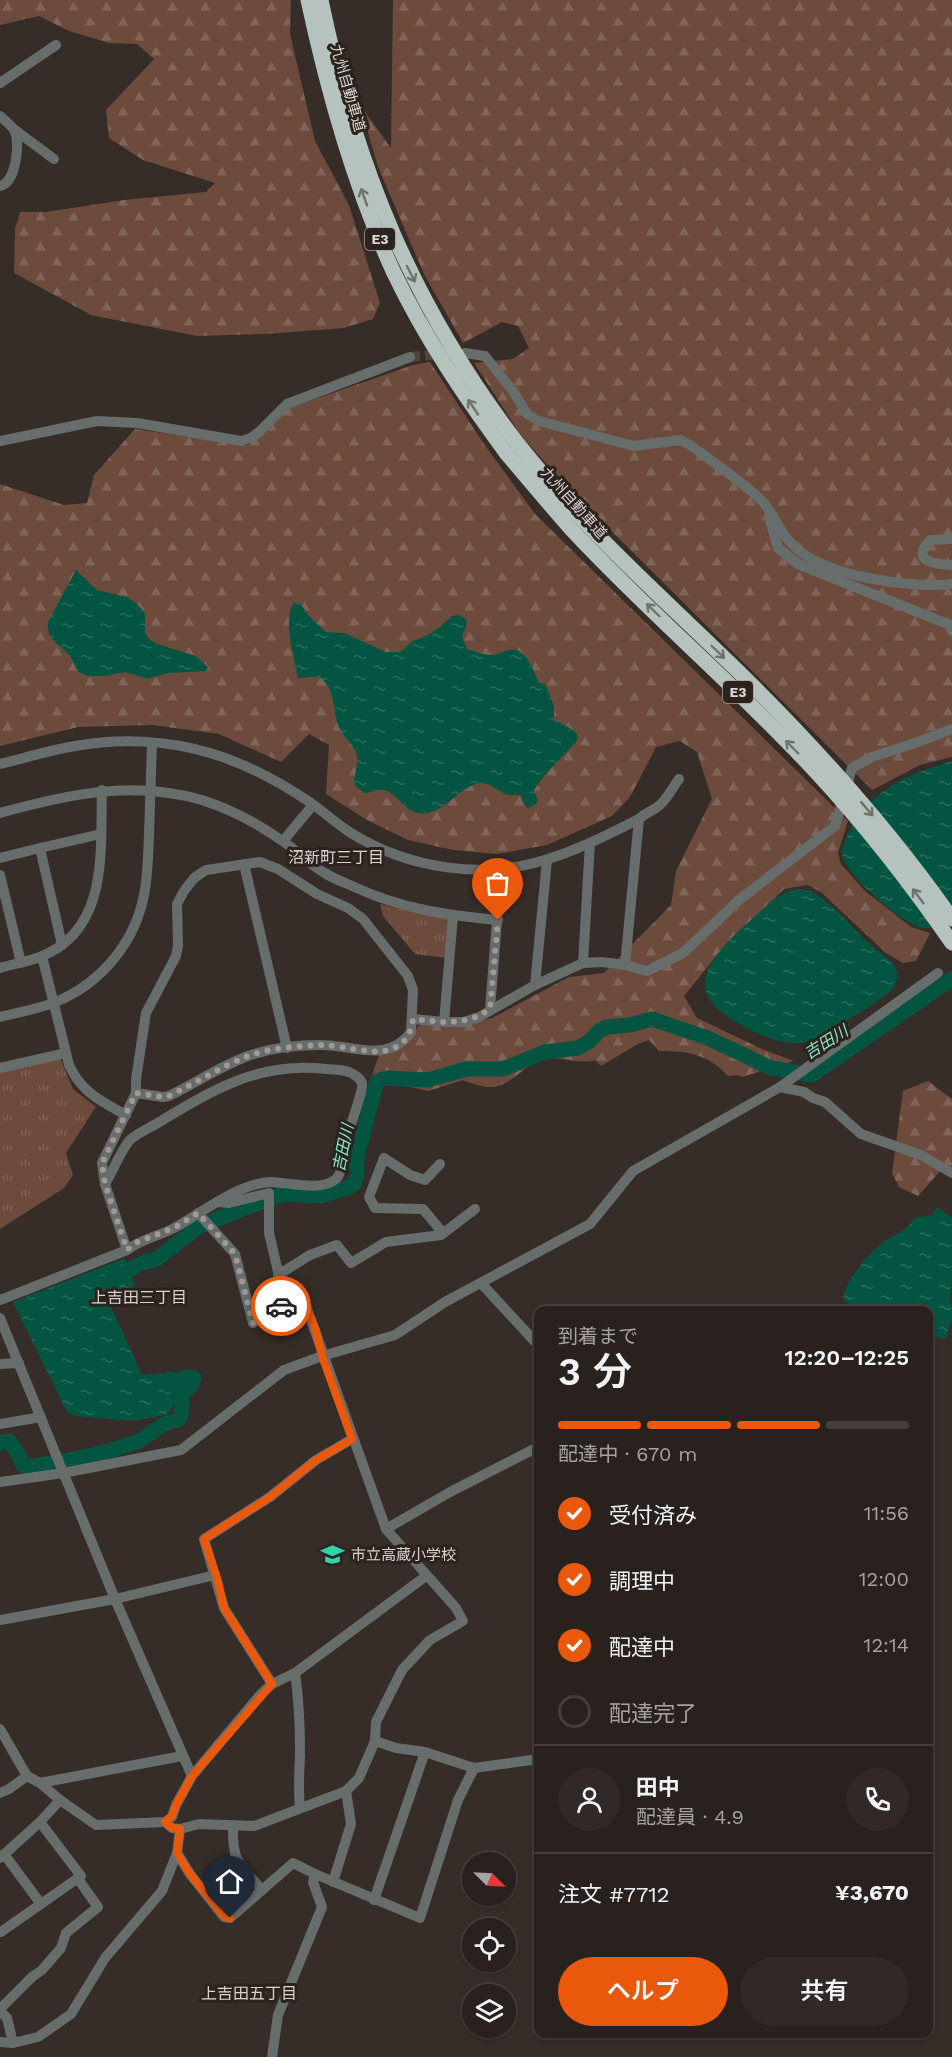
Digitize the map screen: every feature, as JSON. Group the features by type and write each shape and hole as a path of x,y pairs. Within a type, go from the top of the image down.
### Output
{"highway":[{"name":"九州自動車道","path":"308,0 320,57 366,205 394,273 439,356 573,531 746,700 817,773 860,821 952,943"},
{"name":"九州自動車道","path":"321,0 331,49 351,124 385,218 436,323 512,449 827,762 905,855 952,919"}],"street":[{"path":"0,83 56,45"},
{"path":"0,116 54,159"},
{"path":"0,186 5,185 12,177 17,148 15,130"},
{"path":"465,353 485,356 513,391 527,414 539,421 634,446 680,440 690,445 761,500 792,545 807,556 830,567 901,583 927,586 952,584"},
{"path":"0,441 98,422 138,423 241,441 251,438 260,431 287,404 410,357"},
{"path":"769,510 769,523 778,548 798,564 950,625 952,631"},
{"path":"952,539 930,540 923,552 923,558 934,564 952,565"},
{"path":"413,1019 444,1023 464,1022 479,1017 535,985 583,963 602,962 648,971 683,952 739,900 835,826 852,768 872,757 952,729"},
{"path":"0,764 74,746 128,741 182,746 233,760 269,777 352,833 402,857 441,866 501,870 547,860 590,843 639,819 663,802 679,779"},
{"path":"0,1017 55,1003 72,995 98,976 111,962 130,934 139,914 144,894 152,743"},
{"path":"0,968 42,956 62,945 79,928 98,888 102,790"},
{"path":"0,813 102,790 151,790 202,800 225,809 283,841 324,873 379,898 427,912 498,920"},
{"path":"283,841 313,805"},
{"path":"625,965 639,819"},
{"path":"0,858 101,834"},
{"path":"583,963 590,843"},
{"path":"40,848 62,945"},
{"path":"535,985 547,860"},
{"path":"127,1250 105,1184 102,1163 136,1093 136,1078 147,1013 176,956 177,904 194,878 206,870 260,862 278,869 317,894 348,908 363,919 408,976 413,990 411,1032 406,1040 397,1047 375,1051 322,1045 286,1048 247,1056 169,1096 136,1093"},
{"path":"244,864 286,1048"},
{"path":"490,1009 501,870"},
{"path":"0,875 21,963"},
{"path":"444,1023 453,916"},
{"path":"42,956 66,1053 74,1076 85,1089 126,1115"},
{"path":"0,1482 63,1473 181,1450 284,1370 322,1356 395,1335 445,1302 590,1224 633,1171 780,1087 938,973"},
{"path":"0,1068 66,1053"},
{"path":"0,1300 127,1250 135,1243 176,1227 246,1188 267,1182 318,1185 336,1180 341,1173 352,1115 362,1083 358,1077 348,1071 305,1066 261,1071 204,1094 130,1140 105,1184"},
{"path":"780,1087 804,1092 825,1102 861,1134 921,1155 952,1173"},
{"path":"440,1164 425,1180 410,1176 384,1158 369,1197 375,1208 423,1209 443,1233"},
{"path":"218,1202 230,1203 269,1193 269,1233 278,1275 288,1302"},
{"path":"278,1275 310,1255 337,1245 351,1263 386,1242 441,1235 475,1209"},
{"path":"165,1822 172,1828 180,1829 199,1824 254,1826 346,1791 359,1778 375,1741 376,1722 402,1670 430,1640 463,1621 456,1608 386,1529 322,1356 316,1331 306,1306 288,1302 253,1323 235,1254 198,1213"},
{"path":"481,1283 534,1340"},
{"path":"0,1318 115,1599 192,1776"},
{"path":"0,1364 19,1363"},
{"path":"0,1424 41,1417"},
{"path":"272,1684 224,1608 204,1539 270,1497 316,1460 352,1439"},
{"path":"386,1529 450,1492 534,1449"},
{"path":"0,1620 115,1599 215,1575"},
{"path":"0,1728 27,1776 40,1783 96,1825 165,1822 172,1816 192,1776 272,1684 295,1672 426,1576"},
{"path":"295,1672 298,1698 300,1807"},
{"path":"375,1741 396,1748 425,1752 474,1768 534,1760"},
{"path":"374,1900 425,1752"},
{"path":"40,1783 182,1756"},
{"path":"177,1853 190,1874 225,1917 230,1918 293,1863 420,1918 458,1800 474,1768"},
{"path":"0,1793 27,1776"},
{"path":"333,1882 351,1824 346,1791"},
{"path":"41,1904 2,1856 40,1822 60,1800"},
{"path":"1,1932 81,1876 40,1822"},
{"path":"233,1825 232,1847 237,1860 262,1890"},
{"path":"0,2042 13,2043 38,2037 71,2014 105,1958 162,1892 177,1853 180,1829"},
{"path":"272,2057 278,2015 322,1907 313,1882 315,1874"},
{"path":"13,2043 7,2018 0,2010 32,1977 42,1970 61,1948 66,1933 98,1907 78,1879"}],"green space":[{"path":"0,0 291,0 290,34 315,141 349,205 380,303 373,319 344,328 197,336 91,315 14,273 15,229 20,212 46,212 124,200 206,192 215,183 143,160 109,138 106,110 154,59 137,44 109,43 69,31 39,16 0,25"},
{"path":"393,0 952,0 952,757 920,765 872,790 563,483 520,434 474,363 513,359 529,348 518,326 502,322 463,343 424,274 378,167 360,105 391,148"},
{"path":"430,362 484,444 535,514 848,821 838,853 841,864 864,890 911,927 930,933 916,961 903,963 886,953 822,893 808,885 784,889 717,955 684,996 697,1018 764,1050 794,1061 742,1077 728,1076 705,1058 688,1053 659,1051 649,1040 601,1066 595,1060 582,1062 551,1058 537,1062 509,1081 489,1087 463,1080 428,1091 371,1078 379,1055 410,1039 420,1024 464,1025 492,1018 569,977 604,973 671,905 676,871 712,799 697,752 680,741 656,747 630,797 612,816 547,845 497,854 453,850 408,840 367,820 326,794 329,745 309,734 281,762 219,734 152,725 78,727 0,746 0,484 64,505 87,503 94,475 135,429 248,445 266,432 289,408 413,365"},
{"path":"380,904 420,914 450,918 447,958 415,954 383,916"},
{"path":"60,1058 73,1089 96,1107 66,1153 73,1175 64,1188 0,1229 0,1073"},
{"path":"928,1081 952,1099 952,1166 943,1168 918,1196 899,1187 892,1173 903,1091"}],"water":[{"path":"76,570 97,590 127,597 135,602 145,613 145,632 149,639 157,644 196,656 208,667 206,671 168,673 148,679 125,672 105,676 88,676 79,672 71,657 51,637 48,628 48,622"},
{"path":"295,602 300,603 309,616 326,632 344,633 386,652 400,652 413,641 440,627 452,616 458,615 465,618 467,623 462,637 467,649 491,655 515,650 525,656 539,683 545,684 554,706 554,720 574,730 578,736 576,742 534,790 538,801 536,804 528,808 521,795 505,794 482,783 467,788 433,812 419,813 407,808 388,792 379,790 365,793 356,787 354,779 357,756 338,725 327,684 316,677 298,678 289,627 291,608"},
{"path":"952,761 952,919 934,927 922,928 889,908 863,885 845,862 842,854 843,847 849,831 860,814 882,792 908,777"},
{"path":"798,889 811,892 827,902 871,945 890,960 896,969 897,976 895,985 887,994 852,1018 807,1042 789,1043 756,1033 724,1014 708,997 705,983 712,963 735,935 772,901"},
{"path":"936,1207 952,1217 950,1300 952,1319 945,1339 933,1337 933,1306 851,1306 843,1299 853,1275 872,1252 905,1229 914,1218 933,1215"},
{"path":"125,1258 135,1286 106,1296 142,1375 186,1371 185,1388 176,1388 173,1407 165,1415 133,1421 75,1416 67,1412 13,1302"}],"waterway":[{"name":"吉田川","path":"112,1279 142,1263 157,1259 198,1227 220,1218 282,1194 321,1196 355,1183 357,1157 377,1081 386,1078 428,1080 466,1069 503,1069 545,1052 578,1048 607,1027 630,1025 652,1019 708,1038 771,1068 812,1075 952,979"},
{"name":"吉田川","path":"0,1443 9,1441 23,1465 27,1467 76,1459 137,1442 166,1423 178,1420 181,1416 182,1395 192,1384 194,1378 187,1377 168,1385"}],"tunnel":[{"path":"410,357 443,354"}],"way so far":[{"path":"281,1306 253,1323 235,1254 198,1213 158,1236 135,1243 127,1250 105,1184 102,1163 136,1093 169,1096 247,1056 261,1052 322,1045 375,1051 387,1050 397,1047 406,1040 411,1032 413,1019 444,1023 464,1022 479,1017 490,1009 498,920"}],"place":[{"name":"市立高蔵小学校","path":"333,1555"}],"district":[{"name":"沼新町三丁目","path":"336,857"},
{"name":"上吉田三丁目","path":"139,1297"},
{"name":"上吉田五丁目","path":"249,1993"}],"route":[{"path":"230,1918 225,1917 190,1874 177,1853 180,1829 172,1828 165,1822 172,1816 192,1776 260,1695 272,1684 224,1608 204,1539 270,1497 316,1460 352,1439 306,1306 288,1302 281,1306"}]}
